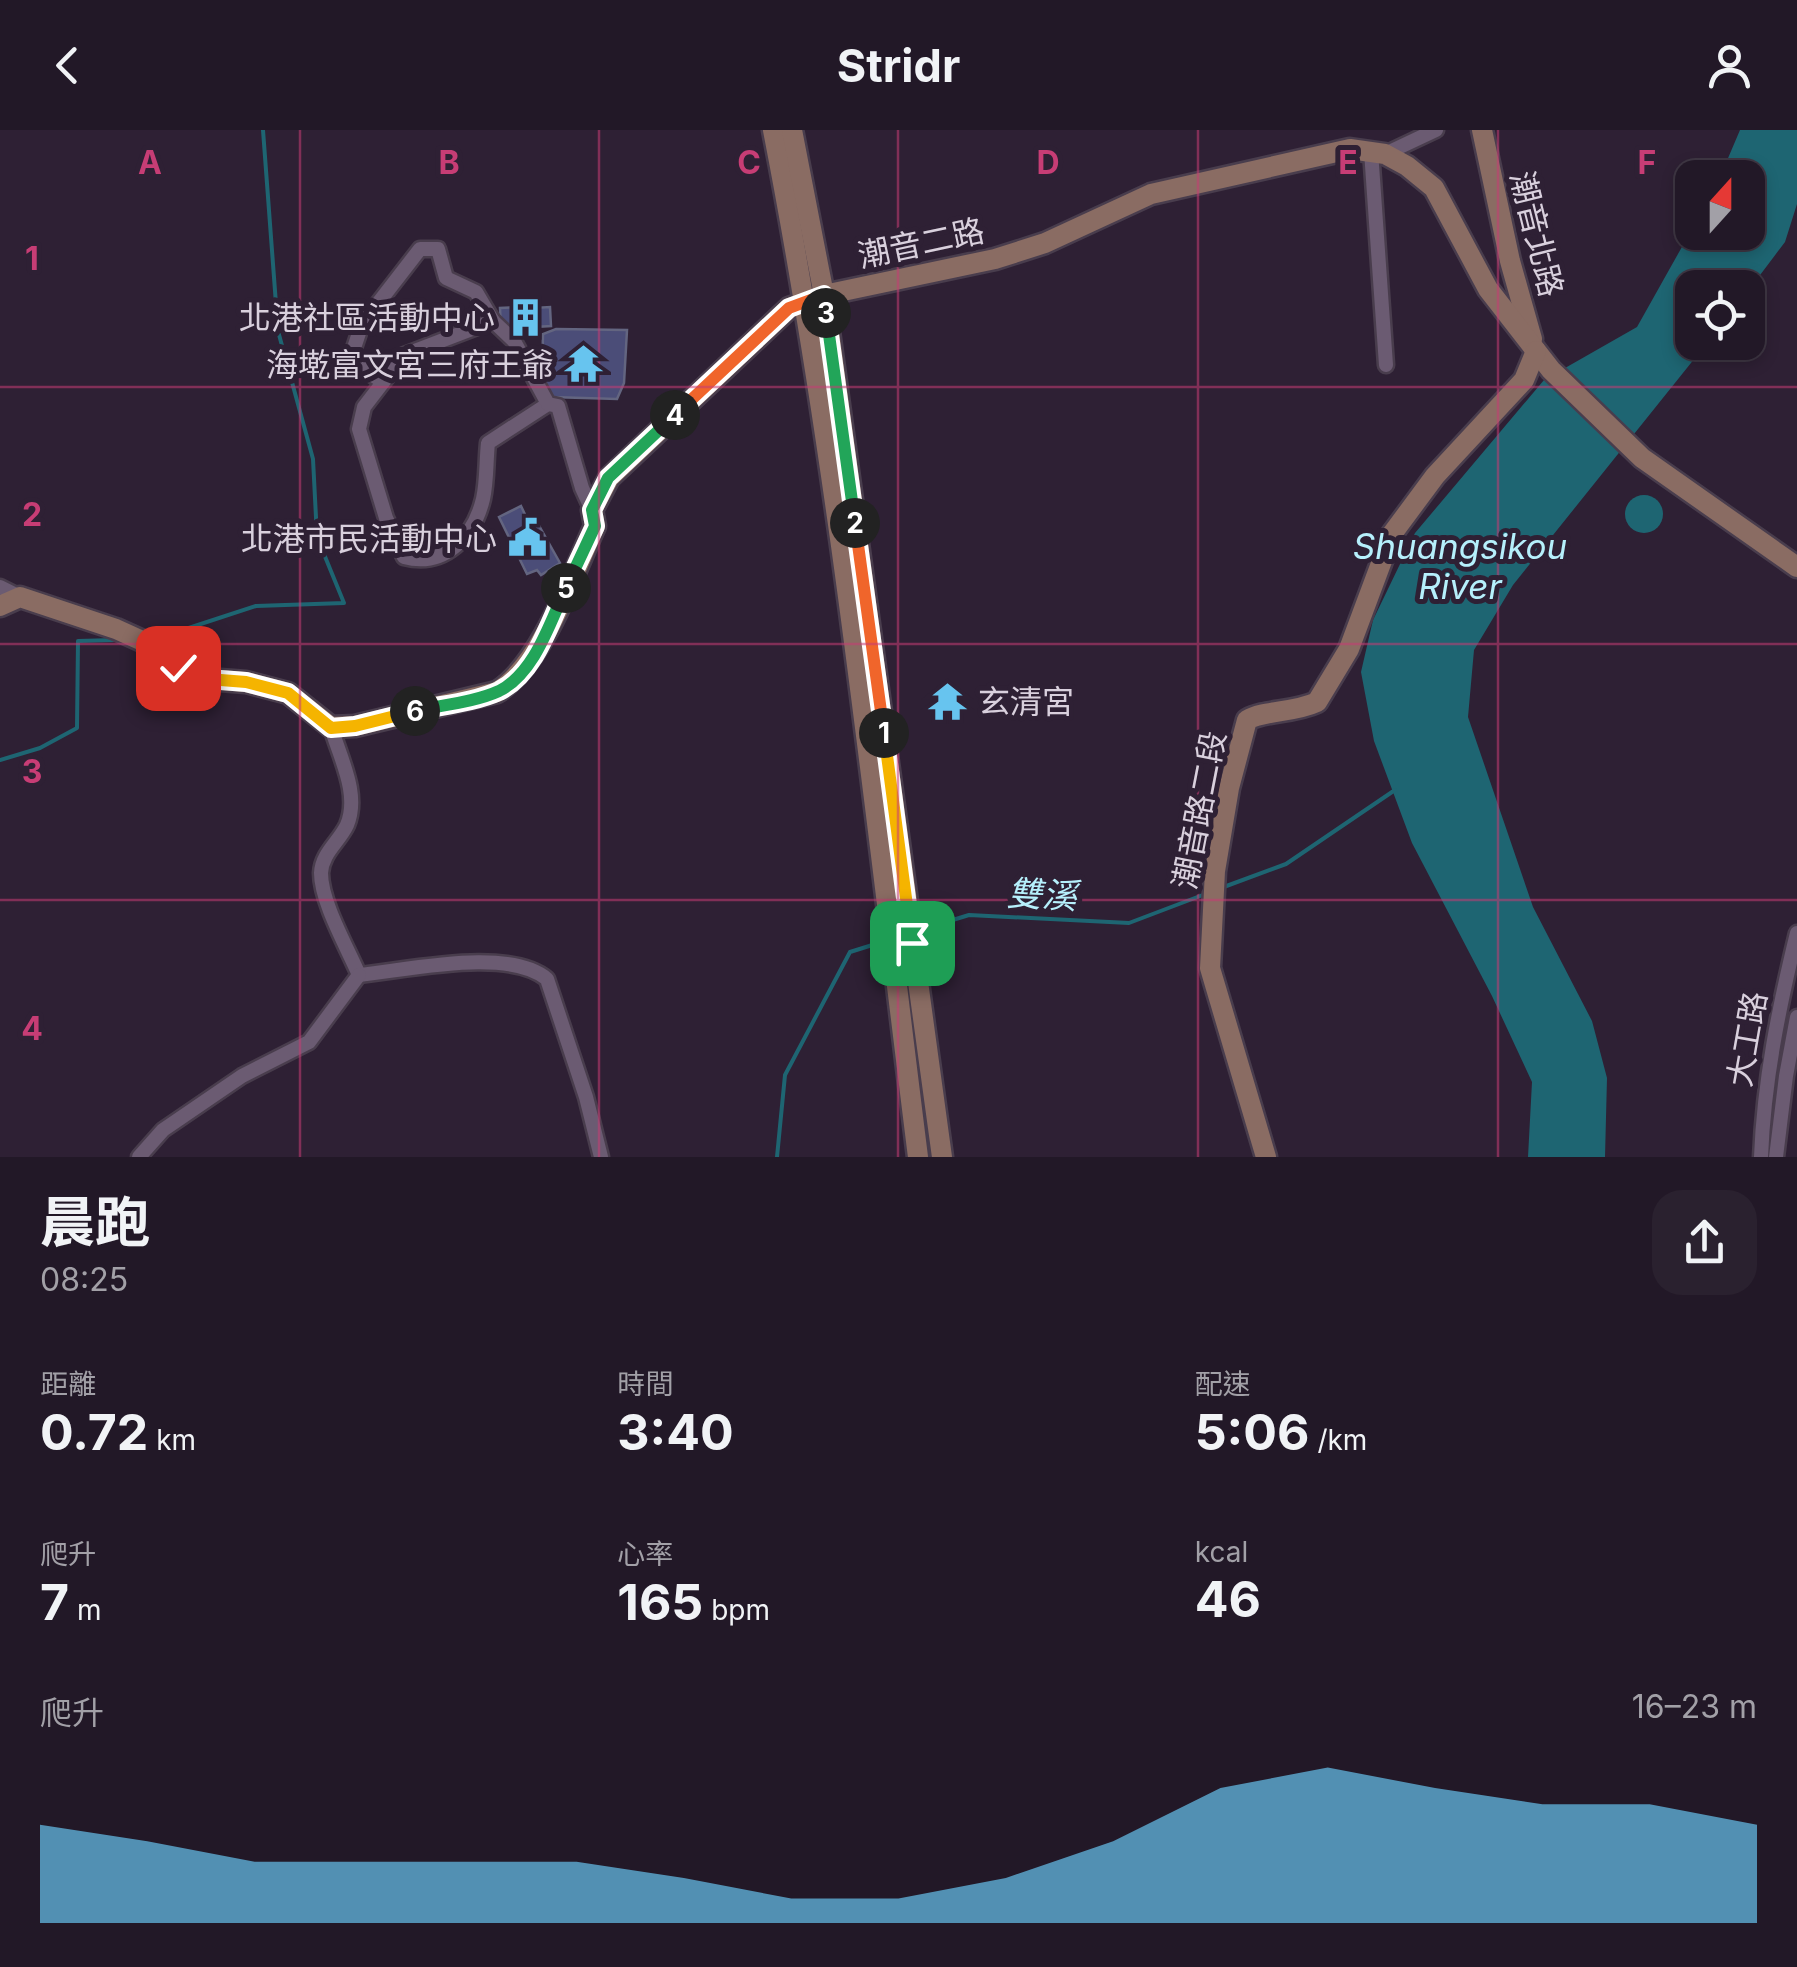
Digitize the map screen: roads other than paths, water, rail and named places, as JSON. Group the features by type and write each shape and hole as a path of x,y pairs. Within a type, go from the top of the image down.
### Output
{"street":[{"path":"773,130 815,297"},
{"path":"792,130 904,932 942,1157"},
{"path":"1378,152 1436,130"},
{"name":"潮音北路","path":"1482,130 1510,261 1536,351"},
{"name":"潮音二路","path":"331,728 355,726 497,692 515,681 533,657 595,526 592,510 608,478 778,317 815,297 995,260 1045,243 1151,194 1350,149 1378,152"},
{"path":"1378,152 1407,166 1434,188 1488,289 1551,370 1642,458 1797,567"},
{"path":"1378,152 1386,364"},
{"path":"383,382 350,360 362,324 420,248 438,249 446,278 476,292 493,321 514,341 548,404"},
{"path":"493,321 404,355 364,407 359,429 396,545 404,557 418,561 450,554 466,536 482,500 488,443 548,404 558,406 592,510"},
{"name":"潮音路二段","path":"1266,1157 1210,968 1214,870 1247,720 1257,714 1280,714 1318,702 1349,649 1392,534 1435,476 1524,380 1536,351"},
{"path":"0,587 10,601 116,629 149,644 178,668 208,679 246,682 288,693 331,728 354,801 346,828 323,861 321,872 324,892 359,975"},
{"path":"904,932 893,959 918,1157"},
{"name":"大工路","path":"1761,1157 1764,1100 1776,1017 1797,932"},
{"path":"139,1157 164,1130 242,1076 309,1042 359,975 498,960 533,967 547,978 586,1098 600,1157"},
{"name":"大工路","path":"1776,1157 1797,1016"}],"water":[{"name":"Shuangsikou River","path":"1740,130 1797,130 1797,204 1785,242 1764,270 1675,270 1675,360 1693,360 1513,585 1474,650 1468,717 1533,907 1592,1021 1607,1078 1605,1157 1528,1157 1532,1082 1412,843 1374,741 1361,672 1373,620 1415,533 1544,380 1637,327 1680,250 1765,250 1765,160 1727,160"},
{"path":"1644,495 1657,501 1663,514 1657,527 1644,533 1631,527 1625,514 1631,501"}],"waterway":[{"path":"155,639 256,606 344,603 317,537 313,459 278,331 263,130"},
{"path":"0,760 40,748 77,728 78,641 115,640"},
{"name":"雙溪","path":"1221,888 1286,864 1395,790"},
{"name":"雙溪","path":"920,930 969,915 1129,923 1208,893"},
{"name":"雙溪","path":"777,1157 785,1075 850,952 882,942"}],"place":[{"name":"北港社區活動中心","path":"525,317"},
{"name":"海墘富文宮三府王爺","path":"584,364"},
{"name":"北港市民活動中心","path":"527,538"},
{"name":"玄清宮","path":"948,701"}]}
